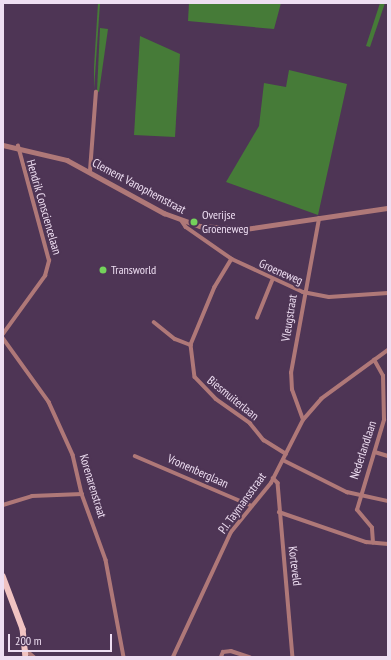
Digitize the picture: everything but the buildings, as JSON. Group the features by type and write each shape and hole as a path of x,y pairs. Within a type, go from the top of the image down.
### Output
{"main road":[{"path":"3,576 21,621 26,657"}],"street":[{"path":"90,171 96,92"},
{"name":"Clement Vanophemstraat","path":"3,145 18,146 56,156 90,171 182,221 222,230 245,229 388,208"},
{"name":"Hendrik Consciencelaan","path":"3,334 38,286 46,272 48,252 18,146"},
{"name":"Vleugstraat","path":"303,420 292,390 291,373 303,292 319,219"},
{"name":"Groeneweg","path":"182,221 186,227 232,259 272,281 303,292 329,297 388,293"},
{"name":"Biesmuiterlaan","path":"232,259 215,287 191,345 190,361 202,387 286,454"},
{"path":"257,318 272,281"},
{"path":"154,322 175,340 191,345"},
{"name":"Korenarenstraat","path":"3,338 59,421 73,455 82,494 106,560 124,657"},
{"name":"P.I. Taymansstraat","path":"173,657 226,541 273,478 303,420 322,399 388,350"},
{"name":"Nederlandlaan","path":"373,543 372,528 357,510 360,496 375,452 386,409 383,372 374,360"},
{"path":"375,452 388,456"},
{"name":"Vronenberglaan","path":"135,456 252,506"},
{"path":"282,460 360,496 388,501"},
{"name":"Korteveld","path":"273,478 278,483 279,512 293,657"},
{"path":"3,504 32,496 82,494"},
{"path":"279,512 373,543 388,544"},
{"path":"26,650 34,657"},
{"path":"221,657 223,652 231,651 250,657"}],"green space":[{"path":"98,3 100,3 94,90 94,67"},
{"path":"189,3 281,3 274,29 188,21"},
{"path":"380,3 385,3 370,47 366,46"},
{"path":"100,28 108,29 99,92 97,91"},
{"path":"140,36 180,54 175,137 134,135"},
{"path":"289,70 347,84 318,215 226,182 259,126 264,83 286,87"}],"place":[{"name":"Overijse Groeneweg","path":"194,222"},
{"name":"Transworld","path":"103,270"}]}
